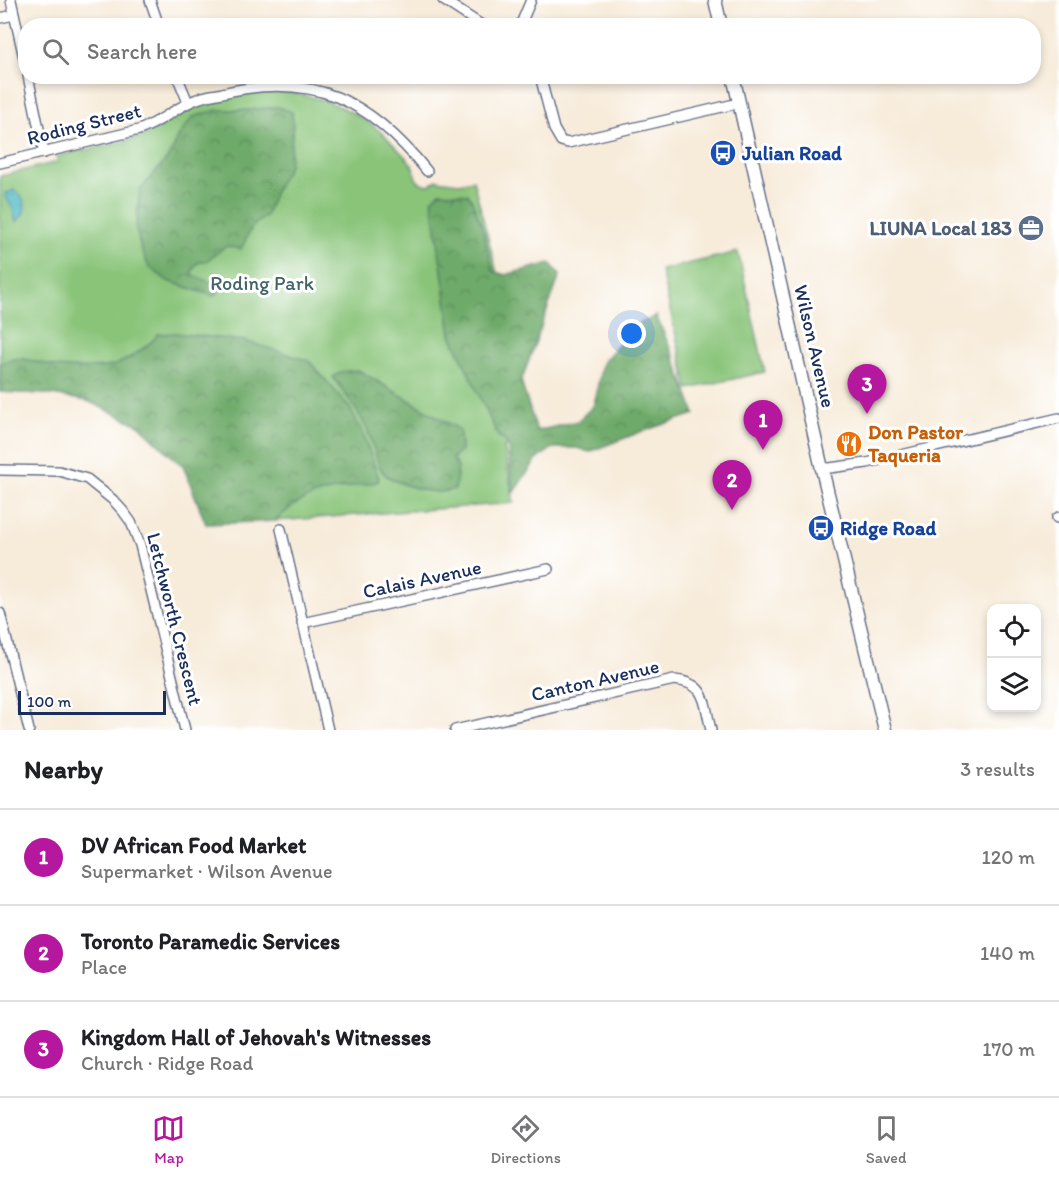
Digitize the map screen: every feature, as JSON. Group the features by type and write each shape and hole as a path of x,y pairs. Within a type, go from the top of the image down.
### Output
{"main road":[{"path":"715,0 719,18"},
{"name":"Wilson Avenue","path":"735,84 822,469 885,730"}],"street":[{"path":"10,0 18,32"},
{"path":"150,0 156,18"},
{"path":"443,0 471,18"},
{"path":"523,18 531,0"},
{"path":"0,18 14,15"},
{"path":"30,84 44,153"},
{"path":"180,84 188,102"},
{"path":"542,84 554,129 561,141 568,143 739,103"},
{"name":"Roding Street","path":"0,163 152,126 188,102 201,97 266,86 289,86 318,91 351,103 370,115 392,134 427,171"},
{"path":"822,469 867,463 1059,418"},
{"name":"Letchworth Crescent","path":"0,470 59,471 87,479 113,500 131,522 140,545 185,730"},
{"path":"281,529 328,730"},
{"name":"Calais Avenue","path":"302,623 548,569"},
{"path":"0,613 28,730"},
{"name":"Canton Avenue","path":"455,730 674,680 686,681 700,690 711,730"}],"green space":[{"name":"Roding Park","path":"282,91 329,102 370,123 383,133 409,161 416,178 421,183 429,185 437,180 459,183 473,180 535,441 504,447 514,503 206,524 183,465 139,425 88,401 47,394 0,392 0,176 57,162 56,156 142,136 200,104 248,93"},
{"path":"278,107 292,112 289,166 275,191 266,215 252,227 241,249 226,246 206,261 197,263 191,274 210,283 219,291 215,296 168,281 149,267 141,249 136,228 140,190 170,155 180,134 193,117 217,110"},
{"path":"440,192 468,194 471,198 482,226 493,271 505,275 550,263 560,275 521,382 537,431 578,421 594,405 602,363 636,325 656,316 674,356 695,414 589,452 577,448 553,448 537,459 513,493 507,443 498,436 451,335 432,200"},
{"path":"738,252 765,372 688,389 661,270"},
{"path":"175,333 245,341 309,361 349,407 361,428 379,479 377,482 336,489 310,497 287,510 276,521 206,524 183,465 139,425 88,401 47,394 0,392 0,364 7,361 21,359 64,368 105,367 118,364 134,355 158,334"},
{"path":"358,370 460,430 461,451 452,458 458,467 455,489 439,492 423,490 392,479 382,471 366,427 333,377 341,372"}],"water":[{"path":"13,190 18,193 25,205 23,214 16,222 13,209 5,195"}],"place":[{"name":"Julian Road","path":"723,153"},
{"name":"LIUNA Local 183","path":"1031,228"},
{"name":"Kingdom Hall of Jehovah's Witnesses","path":"867,414"},
{"name":"Don Pastor Taqueria","path":"849,444"},
{"name":"DV African Food Market","path":"763,450"},
{"name":"Toronto Paramedic Services","path":"732,510"},
{"name":"Ridge Road","path":"821,528"}]}
